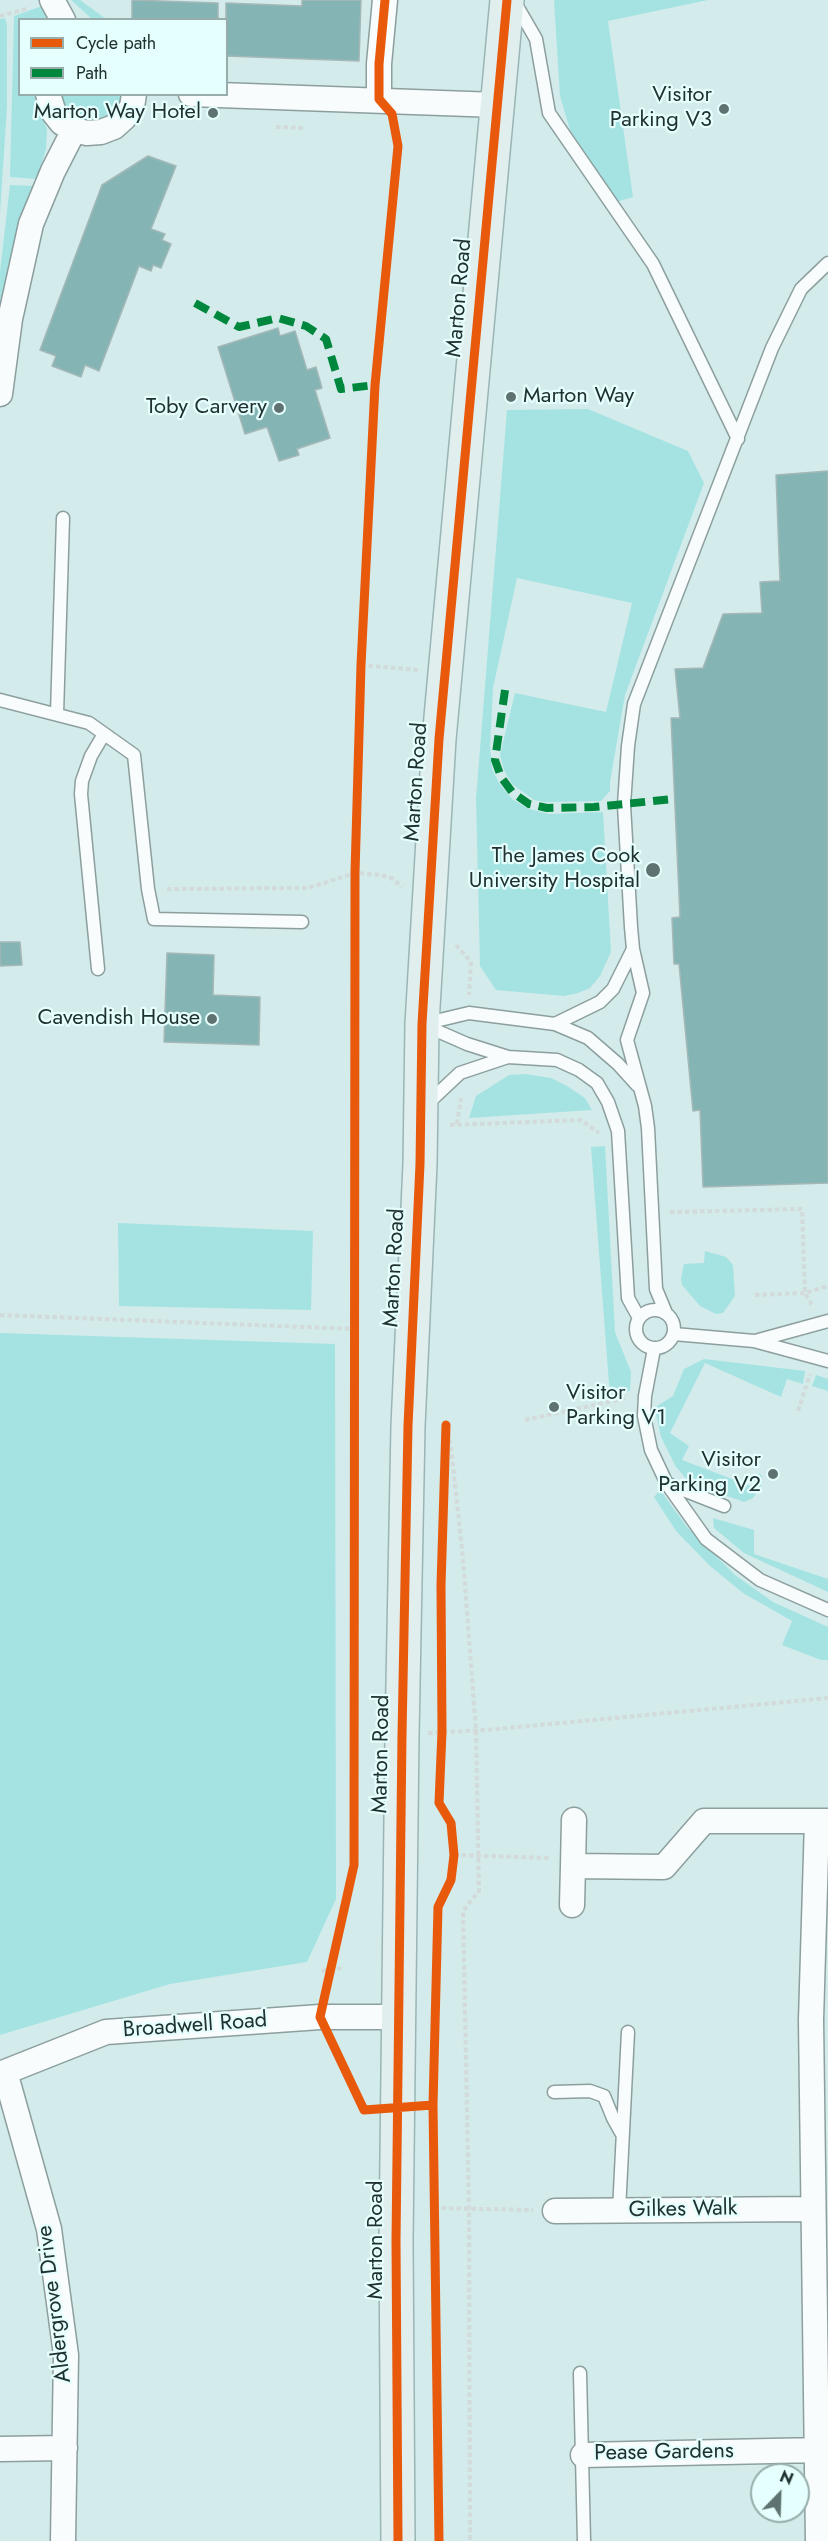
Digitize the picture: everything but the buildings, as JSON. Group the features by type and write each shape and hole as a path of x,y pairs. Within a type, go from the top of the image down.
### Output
{"main road":[{"name":"Marton Road","path":"398,2541 396,2240 402,1735 408,1426 421,1118 422,1024 427,912 445,672 507,0"}],"street":[{"path":"379,99 379,64 385,0"},
{"path":"41,4 60,18"},
{"path":"228,95 496,105"},
{"path":"49,96 54,113 62,123 74,130 87,133 101,132 114,127 132,107 134,96"},
{"path":"0,394 10,319 31,224 52,171 74,130"},
{"path":"572,1905 574,1820"},
{"path":"573,1862 664,1867 704,1821 823,1821 812,2020 812,2209 818,2541"},
{"name":"Broadwell Road","path":"2,2073 106,2032 320,2017 399,2017"},
{"name":"Aldergrove Drive","path":"2,2073 49,2229 66,2355 63,2541"},
{"name":"Gilkes Walk","path":"555,2211 812,2209"},
{"path":"0,2449 65,2448"},
{"name":"Pease Gardens","path":"583,2455 818,2450"}],"lane":[{"path":"513,0 536,39 549,113 653,264 738,439"},
{"path":"666,1313 658,1310 649,1311 639,1318 636,1334 644,1345 654,1348 662,1347 674,1334 674,1324 666,1313 656,1289 648,1128 645,1106 627,1040 643,993 633,950 624,805 628,746 634,704 785,318 801,289 828,263"},
{"path":"57,714 63,518"},
{"path":"0,700 89,723 134,755 148,889 154,919 302,922"},
{"path":"98,969 81,794 82,781 88,764 104,734"},
{"path":"555,1024 600,1002 613,989 633,950"},
{"path":"422,1024 469,1013 555,1024 588,1038 618,1064 638,1086"},
{"path":"422,1024 467,1044 508,1057 557,1060 579,1070 597,1083 608,1102 618,1131 628,1298 639,1318"},
{"path":"421,1118 444,1087 465,1071 508,1057"},
{"path":"754,1341 828,1321"},
{"path":"674,1334 754,1341 828,1361"},
{"path":"654,1348 645,1396 644,1416 651,1450 667,1484 706,1539 760,1580 828,1610"},
{"path":"667,1484 724,1506"},
{"path":"619,2211 627,2032"},
{"path":"554,2092 590,2091 604,2096 622,2133"},
{"path":"580,2373 584,2541"}],"path":[{"path":"0,16 41,4"},
{"path":"276,128 306,128"},
{"path":"361,677 362,654"},
{"path":"361,665 445,672"},
{"path":"355,861 355,884"},
{"path":"148,889 308,888 355,873 381,875 393,879 427,912 471,962 469,1013"},
{"path":"457,1124 465,1071"},
{"path":"421,1118 457,1124 581,1120 597,1134 618,1131"},
{"path":"670,1203 670,1214 802,1209 805,1293"},
{"path":"755,1295 805,1293 828,1286"},
{"path":"0,1315 356,1329"},
{"path":"356,1318 356,1341"},
{"path":"525,1420 630,1397 645,1396"},
{"path":"444,1482 446,1425"},
{"path":"446,1425 451,1447 462,1548 476,1730 479,1891 463,1911 469,2209 470,2541"},
{"path":"402,1735 828,1698"},
{"path":"441,1744 442,1720"},
{"path":"453,1845 454,1859 477,1857 573,1862"},
{"path":"320,2017 326,1970 333,1958"},
{"path":"326,1970 342,1968"},
{"path":"434,2197 434,2220"},
{"path":"434,2208 555,2211"}],"shaded area":[{"path":"71,0 80,0 105,18 91,18"},
{"path":"554,0 708,0 608,21 633,197 616,202 570,130 560,96"},
{"path":"45,5 49,18 18,18 18,96 34,96 47,130 46,149 37,179 10,177 14,16"},
{"path":"5,18 7,25 7,106 0,214 0,19"},
{"path":"59,96 124,96 120,106 104,120 83,121 65,110"},
{"path":"10,185 35,186 0,333 0,272"},
{"path":"588,409 688,451 704,483 625,695 610,791 601,801 545,802 534,800 512,784 504,770 500,755 515,693 606,712 632,603 517,578 493,688 490,746 492,769 499,783 512,799 529,809 549,814 603,812 611,952 600,976 590,988 578,993 564,996 496,990 480,966 476,799 507,410"},
{"path":"525,1074 551,1078 567,1086 585,1098 592,1110 469,1118 476,1096 509,1075"},
{"path":"605,1146 615,1332 631,1372 630,1391 612,1393 609,1384 591,1147"},
{"path":"118,1223 313,1231 311,1310 119,1306"},
{"path":"705,1251 726,1257 733,1265 735,1296 723,1313 716,1314 700,1306 682,1285 684,1264 704,1263"},
{"path":"0,1333 335,1344 336,1899 307,1962 170,1984 0,2035"},
{"path":"704,1359 805,1371 803,1384 787,1379 781,1397 705,1363 670,1433 689,1446 682,1460 753,1487 759,1473 762,1476 761,1486 753,1498 744,1502 689,1482 676,1467 661,1437 656,1414 657,1406 673,1396 684,1369"},
{"path":"816,1375 828,1379 828,1391 812,1386"},
{"path":"660,1490 687,1527 735,1575 773,1602 828,1627 828,1660 821,1660 782,1645 792,1621 743,1593 710,1566 676,1531 654,1497"},
{"path":"713,1518 754,1530 754,1554 828,1579 828,1592 744,1553 714,1528"}],"marked path":[{"path":"195,303 239,327 278,318 306,326 326,339 341,389 375,385"},
{"path":"505,690 495,760 501,777 512,792 529,804 547,808 594,807 674,799"}],"cycle path":[{"path":"385,0 379,64 379,99 392,114 398,146 375,385 361,665 355,873 354,1865 320,2017 364,2110 433,2105"},
{"path":"398,2541 396,2240 402,1735 408,1426 420,1164 422,1024 439,739 507,0"},
{"path":"439,2541 433,2105 438,1907 451,1880 454,1855 451,1823 439,1803 442,1732 441,1585 446,1425"}],"place":[{"name":"Visitor Parking V3","path":"724,109"},
{"name":"Marton Way Hotel","path":"213,113"},
{"name":"Marton Way","path":"511,397"},
{"name":"Toby Carvery","path":"279,408"},
{"name":"The James Cook University Hospital","path":"653,870"},
{"name":"Cavendish House","path":"212,1019"},
{"name":"Visitor Parking V1","path":"554,1407"},
{"name":"Visitor Parking V2","path":"773,1474"}]}
